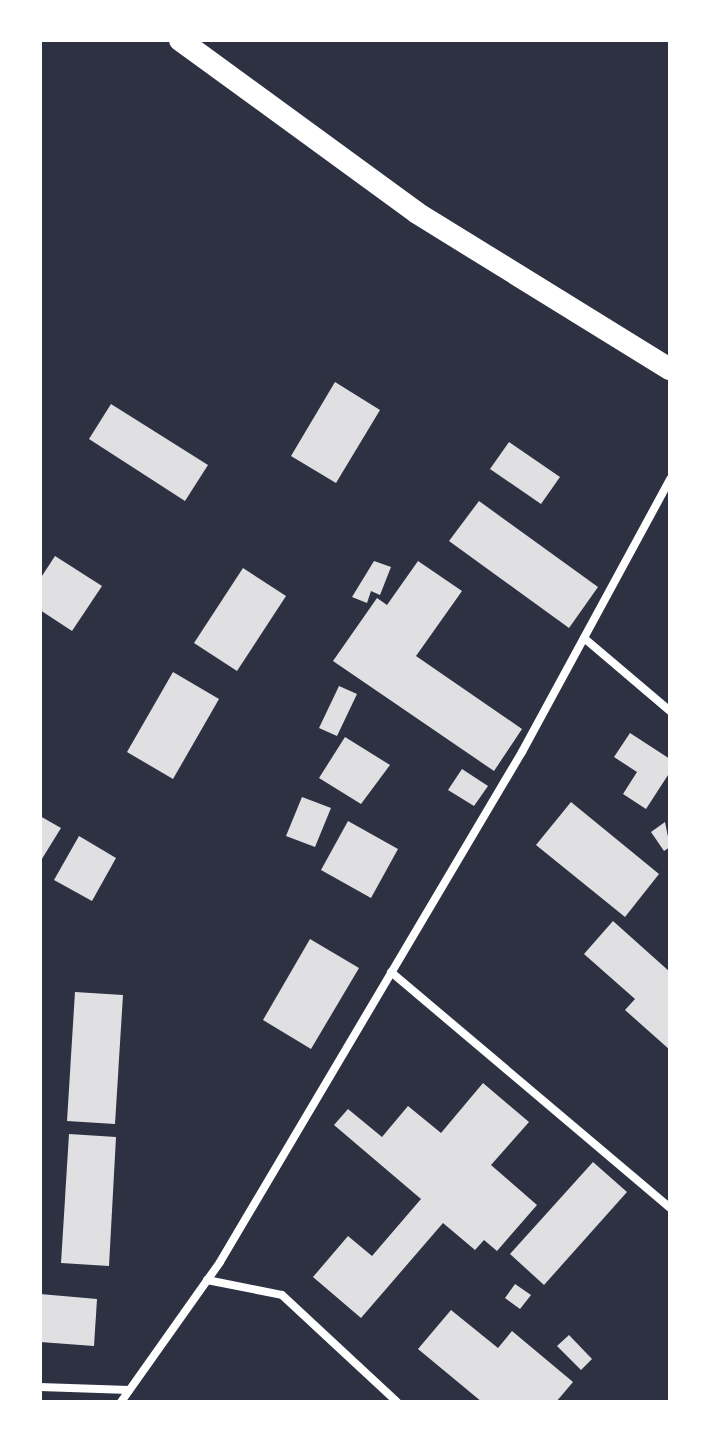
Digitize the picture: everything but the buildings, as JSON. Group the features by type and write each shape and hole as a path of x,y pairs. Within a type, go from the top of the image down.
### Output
{"highway":[{"path":"180,40 417,213 670,369"}],"street":[{"path":"121,1402 207,1280 391,972 584,638 670,479"},
{"path":"584,638 670,711"},
{"path":"391,972 670,1208"},
{"path":"207,1280 282,1295 397,1402"},
{"path":"40,1387 129,1390"}]}
